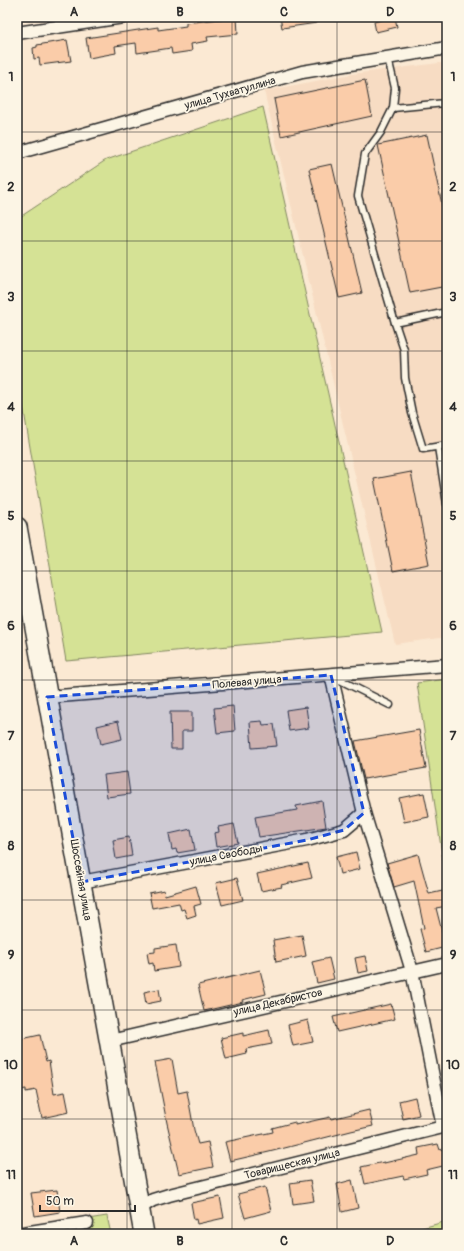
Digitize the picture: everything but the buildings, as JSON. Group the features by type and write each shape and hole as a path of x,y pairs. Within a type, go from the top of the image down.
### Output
{"main road":[{"name":"Шоссейная улица","path":"17,527 24,600 41,655 47,698 144,1234"}],"street":[{"path":"17,33 123,17"},
{"name":"улица Тухватуллина","path":"17,153 302,72 447,48"},
{"name":"Полевая улица","path":"47,698 447,665"},
{"path":"331,675 364,813 412,971 445,1126"},
{"name":"улица Свободы","path":"81,882 307,840 344,830 364,813"},
{"name":"улица Декабристов","path":"110,1041 447,964"},
{"name":"Товарищеская улица","path":"140,1208 153,1200 169,1195 445,1126"},
{"path":"18,1234 87,1223"}],"lane":[{"path":"388,58 395,88 393,108 381,132 365,154 358,196 404,350 405,378 412,413 423,449 447,445"},
{"path":"393,108 445,103 447,109"},
{"path":"395,323 447,312"},
{"path":"438,447 447,504"},
{"path":"331,675 390,705"}],"highlighted area":[{"path":"331,675 364,813 344,830 307,840 81,882 47,697"}],"shaded area":[{"path":"447,62 447,637 395,644 264,91 352,74"}],"green space":[{"path":"263,107 382,632 66,661 17,370 17,219 106,160"},
{"path":"447,679 447,888 417,683"},
{"path":"107,1216 111,1234 17,1234 17,1230"},
{"path":"447,1221 447,1234 401,1234"}]}
